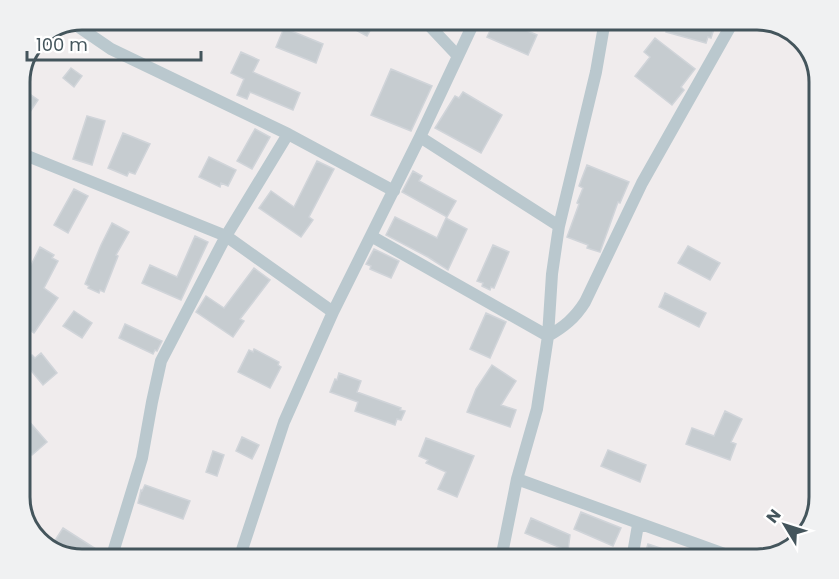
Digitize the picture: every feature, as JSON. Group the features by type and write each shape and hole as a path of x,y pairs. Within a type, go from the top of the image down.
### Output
{"street":[{"path":"84,30 111,49 288,134 393,191"},
{"path":"433,30 457,55"},
{"path":"243,549 284,422 333,312 420,137 470,30"},
{"path":"503,549 517,479 537,409 548,336 552,274 559,225 596,72 603,30"},
{"path":"548,336 566,326 578,314 642,183 728,30"},
{"path":"114,549 142,458 161,362 226,236 288,134"},
{"path":"420,137 559,225"},
{"path":"30,157 226,236 333,312"},
{"path":"371,236 548,336"},
{"path":"517,479 707,549"},
{"path":"634,549 638,525"}],"building":[{"path":"283,30 289,30 323,44 316,63 276,47"},
{"path":"356,30 370,30 367,36"},
{"path":"490,30 526,30 537,35 528,55 487,37"},
{"path":"667,30 714,30 706,43 666,32"},
{"path":"655,38 695,69 681,87 684,90 672,105 635,76 650,57 644,52"},
{"path":"241,52 259,60 253,72 300,93 293,110 250,92 247,99 237,95 244,79 231,73"},
{"path":"71,68 82,76 74,87 63,78"},
{"path":"391,69 432,86 411,131 371,115"},
{"path":"463,92 502,115 481,153 435,128 455,96 459,98"},
{"path":"30,94 38,100 30,112"},
{"path":"87,116 105,121 92,165 73,159"},
{"path":"255,129 270,137 252,169 237,161"},
{"path":"123,133 150,144 135,174 129,172 127,176 108,168"},
{"path":"209,157 236,170 228,186 221,183 220,187 199,177"},
{"path":"317,161 334,169 309,217 313,220 301,237 259,208 271,191 294,207"},
{"path":"587,165 629,182 620,203 618,202 600,252 567,237 579,204 577,203 583,188 579,186"},
{"path":"413,171 422,176 419,181 456,201 447,217 402,192"},
{"path":"74,189 88,196 68,233 54,225"},
{"path":"395,217 437,238 446,218 467,229 448,270 386,235"},
{"path":"112,223 129,232 116,255 118,256 104,292 100,290 99,293 85,284"},
{"path":"195,236 208,242 181,300 142,283 150,265 177,277"},
{"path":"493,245 509,252 494,288 491,287 490,290 477,281"},
{"path":"688,246 720,263 710,280 678,263"},
{"path":"40,247 54,255 52,258 58,261 44,288 58,298 34,333 30,330 30,267"},
{"path":"374,249 399,261 391,278 370,269 371,266 366,264"},
{"path":"254,268 270,280 240,319 244,321 233,337 196,312 206,296 224,308"},
{"path":"665,293 706,313 699,327 659,307"},
{"path":"74,311 92,323 82,338 63,326"},
{"path":"486,313 506,322 490,358 470,349"},
{"path":"125,324 162,341 157,351 155,350 153,354 119,338"},
{"path":"254,349 279,362 278,365 281,367 270,388 238,372 249,350 253,352"},
{"path":"41,353 57,373 43,385 30,369 30,357 32,355 35,358"},
{"path":"492,365 516,381 501,405 516,410 510,427 467,412 476,389"},
{"path":"339,373 361,381 357,392 405,411 401,420 397,419 395,425 355,411 358,402 330,392"},
{"path":"725,411 742,419 731,442 736,444 730,460 686,444 692,428 714,436"},
{"path":"30,422 47,442 32,455 30,453"},
{"path":"242,437 259,445 252,459 236,451"},
{"path":"426,438 474,456 457,497 438,489 446,472 426,463 428,460 419,456"},
{"path":"608,450 646,465 640,482 601,466"},
{"path":"213,451 224,455 217,476 206,472"},
{"path":"145,485 190,501 183,519 138,503 141,490"},
{"path":"581,512 621,528 613,546 574,529"},
{"path":"531,518 570,535 568,549 563,549 525,533"},
{"path":"63,528 96,549 72,548 55,541"},
{"path":"648,544 663,549 646,549"}]}
